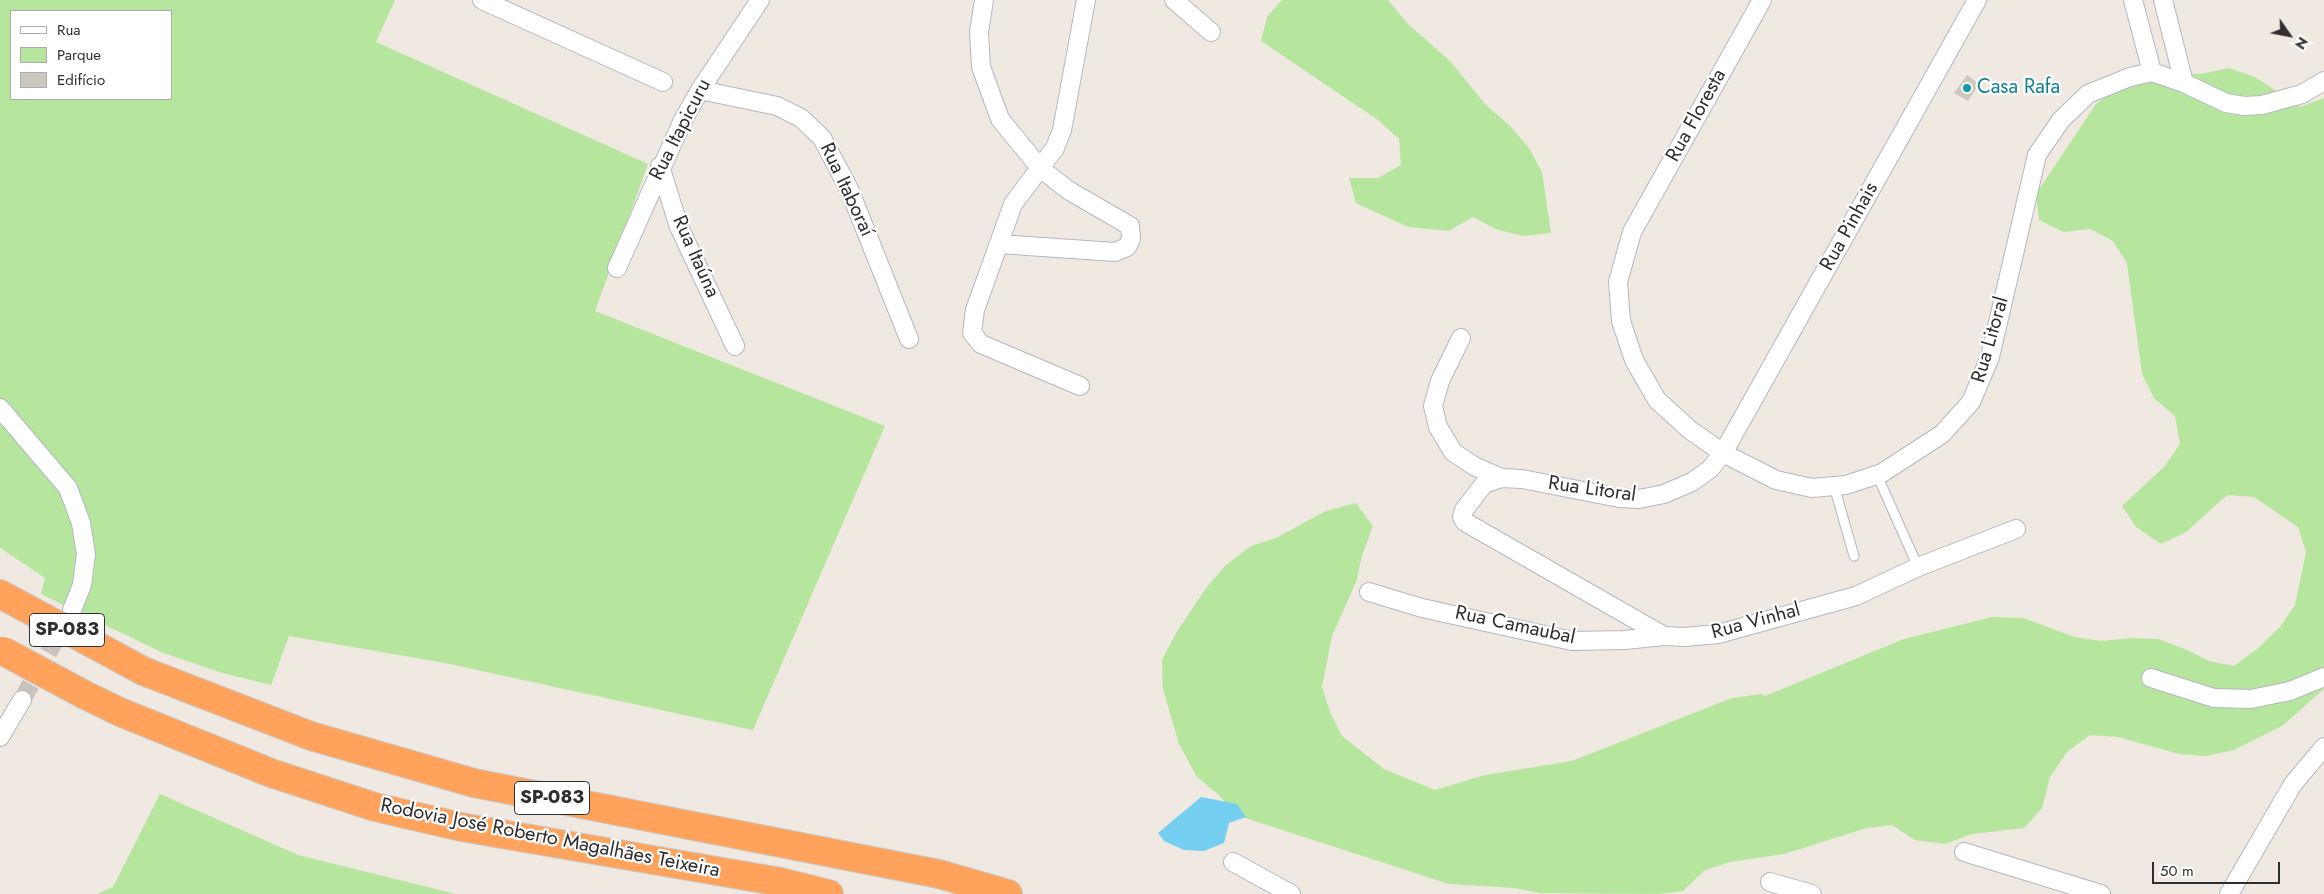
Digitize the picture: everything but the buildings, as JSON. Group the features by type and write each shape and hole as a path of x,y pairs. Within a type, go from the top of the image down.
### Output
{"highway":[{"name":"Rodovia José Roberto Magalhães Teixeira","path":"0,594 143,670 311,736 474,783 939,874 1008,894"},
{"name":"Rodovia José Roberto Magalhães Teixeira","path":"1,651 120,712 270,773 375,807 461,827 781,882 829,894"}],"street":[{"name":"Rua Itapicuru","path":"617,268 660,166 700,90 760,0"},
{"path":"984,0 979,32 981,67 1000,120 1040,168 1068,190 1130,226 1131,239 1126,247 1115,252 999,244"},
{"path":"1080,386 981,344 972,333 975,310 1013,204 1055,148 1062,130 1086,0"},
{"path":"1174,0 1211,32"},
{"name":"Rua Floresta","path":"1723,453 1690,430 1657,400 1634,360 1621,321 1618,282 1632,232 1762,0"},
{"name":"Rua Pinhais","path":"1723,453 1977,0"},
{"path":"2133,0 2152,72 2184,83 2226,103 2244,106 2262,105 2302,94 2324,81"},
{"path":"2163,0 2184,83"},
{"path":"486,1 663,82"},
{"name":"Rua Litoral","path":"1501,478 1522,479 1619,498 1640,499 1664,494 1692,482 1710,469 1723,453 1776,480 1812,488 1834,486 1877,475 1917,452 1942,434 1971,402 1990,357 2037,155 2061,120 2088,94 2130,77 2152,72"},
{"name":"Rua Itaboraí","path":"700,90 777,106 801,118 822,138 850,189 909,339"},
{"name":"Rua Itaúna","path":"660,166 679,226 735,346"},
{"path":"1461,338 1440,381 1433,406 1438,427 1453,452 1474,466 1501,478"},
{"path":"0,408 68,488 81,523 86,554 82,585 72,610"},
{"name":"Rua Vinhal","path":"1501,478 1484,484 1464,510 1462,517 1465,522 1664,636 1684,637 1718,634 1856,596 1918,568 2016,529"},
{"name":"Rua Camaubal","path":"1369,592 1422,608 1572,641 1625,640 1664,636"},
{"path":"2151,678 2214,698 2251,698 2290,691 2324,677"},
{"path":"0,736 22,700"},
{"path":"2229,894 2293,784 2324,747"},
{"path":"1964,852 2101,894"},
{"path":"1233,862 1291,894"},
{"path":"1770,882 1812,894"}],"lane":[{"path":"1877,475 1918,568"},
{"path":"1834,486 1854,556"}],"green space":[{"path":"0,0 395,0 376,42 648,164 595,311 885,426 753,730 445,663 289,636 271,685 219,672 161,652 41,594 45,578 0,548"},
{"path":"1282,0 1388,0 1408,24 1451,62 1485,104 1510,126 1529,148 1542,172 1551,233 1523,236 1498,230 1473,217 1449,231 1408,227 1356,203 1349,178 1378,178 1401,165 1399,139 1378,120 1261,41 1267,17"},
{"path":"2229,68 2255,77 2300,107 2324,98 2324,689 2282,726 2234,750 2206,756 2179,754 2118,737 2090,735 2067,752 2050,777 2042,808 2024,828 1972,834 1945,844 1915,840 1892,825 1867,828 1784,854 1730,862 1705,870 1683,891 1658,894 1540,893 1515,888 1449,884 1236,815 1218,794 1197,777 1179,744 1163,689 1162,660 1176,633 1206,588 1226,565 1251,546 1276,538 1326,511 1356,503 1373,526 1362,555 1357,580 1332,636 1322,687 1330,712 1342,736 1384,769 1435,790 1485,775 1572,761 1732,698 1762,694 1765,696 1904,639 1992,617 2023,618 2075,637 2101,641 2132,638 2158,639 2185,649 2209,661 2234,666 2257,649 2280,627 2295,605 2306,552 2298,527 2254,497 2227,495 2186,532 2161,544 2136,527 2122,506 2165,466 2180,444 2175,416 2154,398 2142,374 2127,263 2113,241 2090,229 2063,232 2039,220 2036,194 2096,104 2119,88 2170,73 2201,74"},
{"path":"160,794 298,855 456,894 97,894 113,887"}],"water":[{"path":"1201,797 1237,804 1246,817 1229,823 1224,843 1204,851 1184,850 1164,841 1158,833"}],"tunnel":[{"path":"22,700 67,619"}],"place":[{"name":"Casa Rafa","path":"1967,88"}]}
